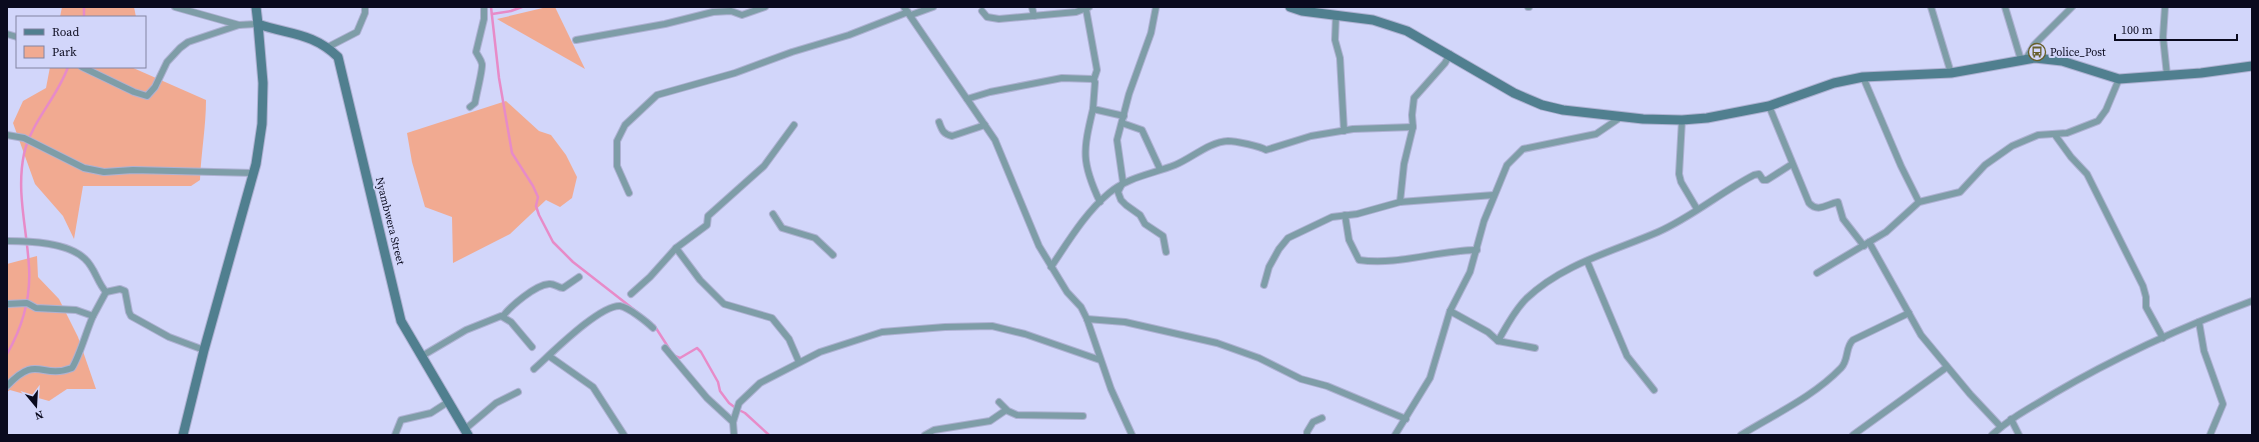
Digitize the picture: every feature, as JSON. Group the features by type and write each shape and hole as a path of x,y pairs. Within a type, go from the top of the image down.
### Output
{"street":[{"path":"175,7 239,25"},
{"path":"183,435 204,350 254,173 262,124 263,84 256,7"},
{"path":"328,47 357,32 365,7"},
{"path":"470,107 475,103 475,95 483,71 482,64 476,52 484,19 484,7"},
{"path":"576,40 665,24 712,12 731,11 742,15 765,7"},
{"path":"629,193 617,166 617,141 625,125 657,95 735,73 792,52 849,35 907,11 933,7"},
{"path":"1032,7 1034,16"},
{"path":"1156,7 1151,33 1129,94 1117,140 1123,182 1118,192 1121,200 1137,213 1145,224 1163,236 1166,252"},
{"path":"1290,7 1302,11 1336,14 1373,20 1394,26 1425,39 1514,93 1542,105 1563,110 1620,117 1682,120 1707,118 1769,106 1834,83 1863,77 1950,73 2023,60 2052,59 2119,79 2201,73 2252,66"},
{"path":"1931,7 1950,73"},
{"path":"2006,7 2023,60"},
{"path":"2023,60 2034,45 2072,7"},
{"path":"2165,7 2163,37 2167,75"},
{"path":"982,11 987,17 993,19 1034,16 1088,8 1097,73 1094,80 1093,109 1085,140 1084,161 1100,202"},
{"path":"907,11 995,140 1039,246 1067,292 1080,307 1087,319 1100,360 1132,435"},
{"path":"1336,14 1335,40 1340,58 1344,131"},
{"path":"84,68 134,92 146,96 155,87 167,62 188,42 239,25 258,24"},
{"name":"Nyambwera Street","path":"258,24 300,33 328,47 338,57 342,68 402,321 466,432"},
{"path":"1400,202 1404,164 1413,127 1412,115 1414,98 1446,63 1450,54"},
{"path":"1863,77 1901,166 1919,202"},
{"path":"967,98 1062,78 1094,80"},
{"path":"1817,273 1886,232 1919,202 1960,192 1985,165 2012,146 2038,135 2067,133 2098,121 2106,110 2119,79"},
{"path":"1769,106 1809,203 1813,208 1818,209 1838,202 1843,219 1866,244 1921,335 2000,427"},
{"path":"1093,109 1124,116"},
{"path":"1394,435 1406,419 1430,378 1450,311 1470,272 1484,221 1507,165 1523,149 1596,134 1620,117"},
{"path":"1682,120 1679,174 1681,182 1697,209"},
{"path":"939,122 943,132 946,135 952,136 985,125"},
{"path":"1122,123 1142,130 1160,170"},
{"path":"632,294 650,277 676,248 707,225 708,216 764,166 794,125"},
{"path":"1051,267 1079,227 1100,202 1123,182 1175,165 1201,150 1228,141 1258,146 1267,150 1305,138 1344,131 1413,127"},
{"path":"7,135 24,138 84,168 104,172 140,170 254,173"},
{"path":"2055,135 2071,157 2087,174 2143,286 2146,297 2146,307 2163,338"},
{"path":"1498,341 1511,318 1526,299 1564,272 1658,232 1686,218 1697,209 1754,175 1759,174 1763,180 1767,180 1792,164"},
{"path":"1264,285 1269,267 1279,249 1288,238 1316,223 1332,217 1400,202 1494,195"},
{"path":"773,214 782,228 815,238 833,255"},
{"path":"1345,215 1349,240 1359,260 1389,260 1444,252 1477,250"},
{"path":"7,240 46,244 65,248 84,258 106,292"},
{"path":"676,248 700,280 722,302 729,306 742,308 772,318 789,339 799,362"},
{"path":"1587,261 1627,356 1654,390"},
{"path":"503,316 514,305 538,288 549,284 563,288 579,277"},
{"path":"7,386 15,377 26,369 36,368 56,372 72,368 77,361 80,348 93,316 106,292 120,288 125,291 128,312 131,316 169,337 204,350"},
{"path":"1992,435 2011,419 2074,382 2163,338 2252,301"},
{"path":"7,304 28,303 36,308 76,310 93,316"},
{"path":"534,369 595,317 618,306 626,308 647,322 653,328"},
{"path":"1450,311 1488,332 1498,341 1535,348"},
{"path":"1741,435 1814,392 1842,367 1848,347 1853,340 1909,313"},
{"path":"422,356 466,330 497,316 503,316 511,322 532,347"},
{"path":"1087,319 1125,322 1217,343 1259,358 1301,379 1327,386 1406,419"},
{"path":"2199,322 2204,351 2222,404 2210,435"},
{"path":"734,435 733,422 742,398 760,383 820,352 882,332 982,325 1025,334 1100,360"},
{"path":"665,348 707,398 733,422"},
{"path":"549,356 593,387 624,435"},
{"path":"1853,435 1947,367"},
{"path":"466,432 496,403 518,392"},
{"path":"395,435 401,420 431,412 448,402"},
{"path":"999,402 1006,410 1018,415 1032,417 1083,416"},
{"path":"925,435 934,430 990,421 1006,410"},
{"path":"1307,435 1307,432 1314,422 1322,418"},
{"path":"2011,419 2020,435"}],"green space":[{"path":"62,7 134,7 136,16 60,16"},
{"path":"547,7 555,7 585,69 497,19"},
{"path":"50,68 133,68 206,100 200,180 191,186 83,186 74,239 63,216 35,184 13,123 23,101 46,88"},
{"path":"506,101 539,131 551,135 566,155 577,177 572,198 560,207 546,200 510,234 453,263 452,217 425,207 412,162 407,133"},
{"path":"37,256 38,277 59,299 78,337 96,389 67,389 49,401 10,390 7,392 7,264"}],"waterway":[{"path":"84,7 84,16"},
{"path":"491,7 499,78 512,153 533,186 538,197 536,206 539,215 553,242 573,262 650,322"},
{"path":"492,14 511,11 522,7"},
{"path":"7,354 22,323 29,290 28,253 21,182 24,154 32,131 68,68"},
{"path":"654,325 670,350"},
{"path":"675,356 680,358 697,348 701,352 718,382 720,391 729,403 745,413 769,435"}],"place":[{"name":"Police_Post","path":"2037,52"}]}
